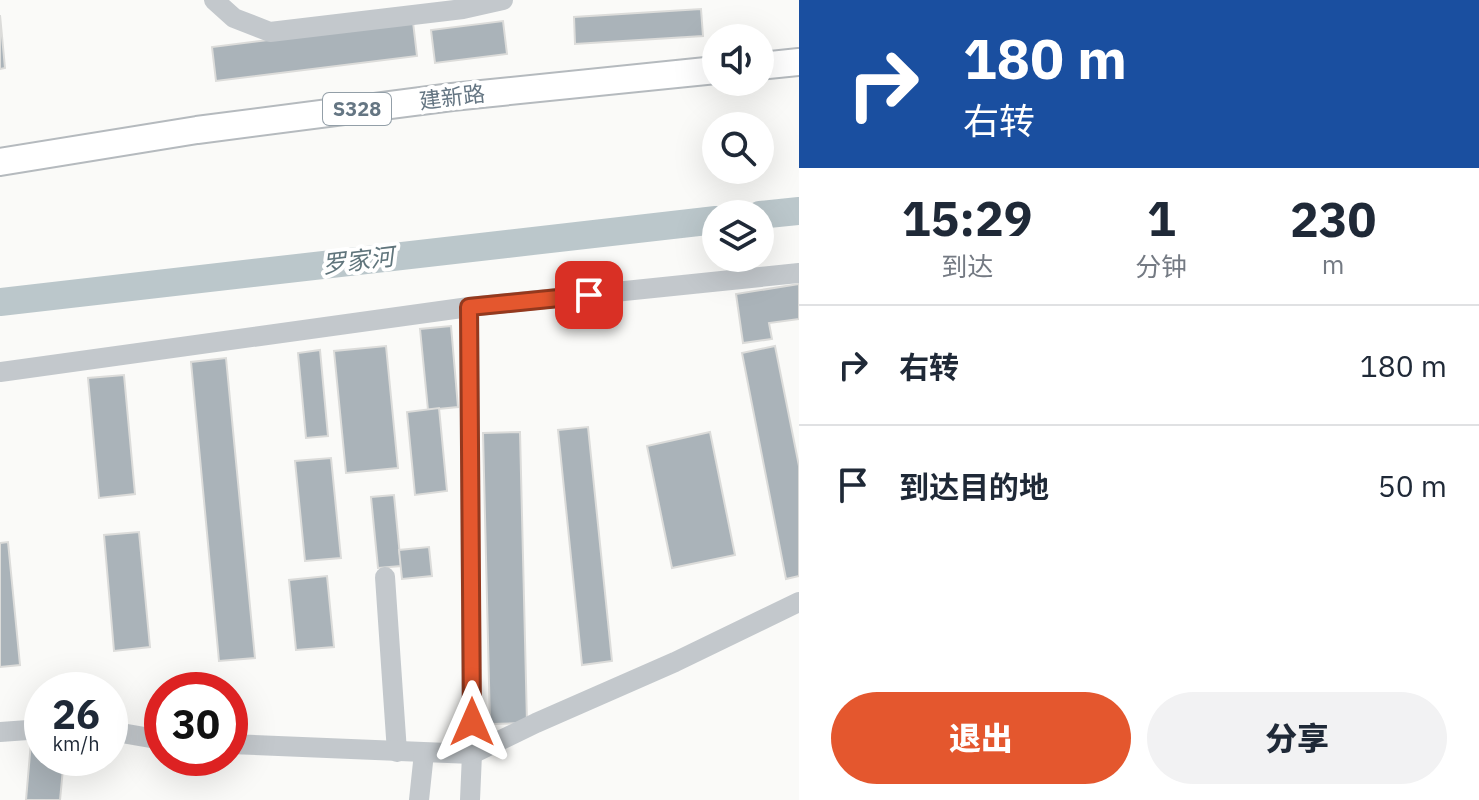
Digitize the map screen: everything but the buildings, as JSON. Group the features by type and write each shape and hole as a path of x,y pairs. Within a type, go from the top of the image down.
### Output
{"main road":[{"path":"774,65 799,62"},
{"name":"建新路","path":"6,156 437,99 702,71"}],"street":[{"path":"214,0 234,18 270,32 463,9 503,0"},
{"path":"0,372 469,307 799,273"},
{"path":"469,307 470,800"},
{"path":"385,577 397,752"},
{"path":"248,745 472,754 799,602"},
{"path":"0,732 24,730"},
{"path":"419,800 424,753"}],"waterway":[{"name":"罗家河","path":"774,214 799,211"},
{"name":"罗家河","path":"0,302 702,222"}],"route":[{"path":"472,722 469,307 589,295"}]}
